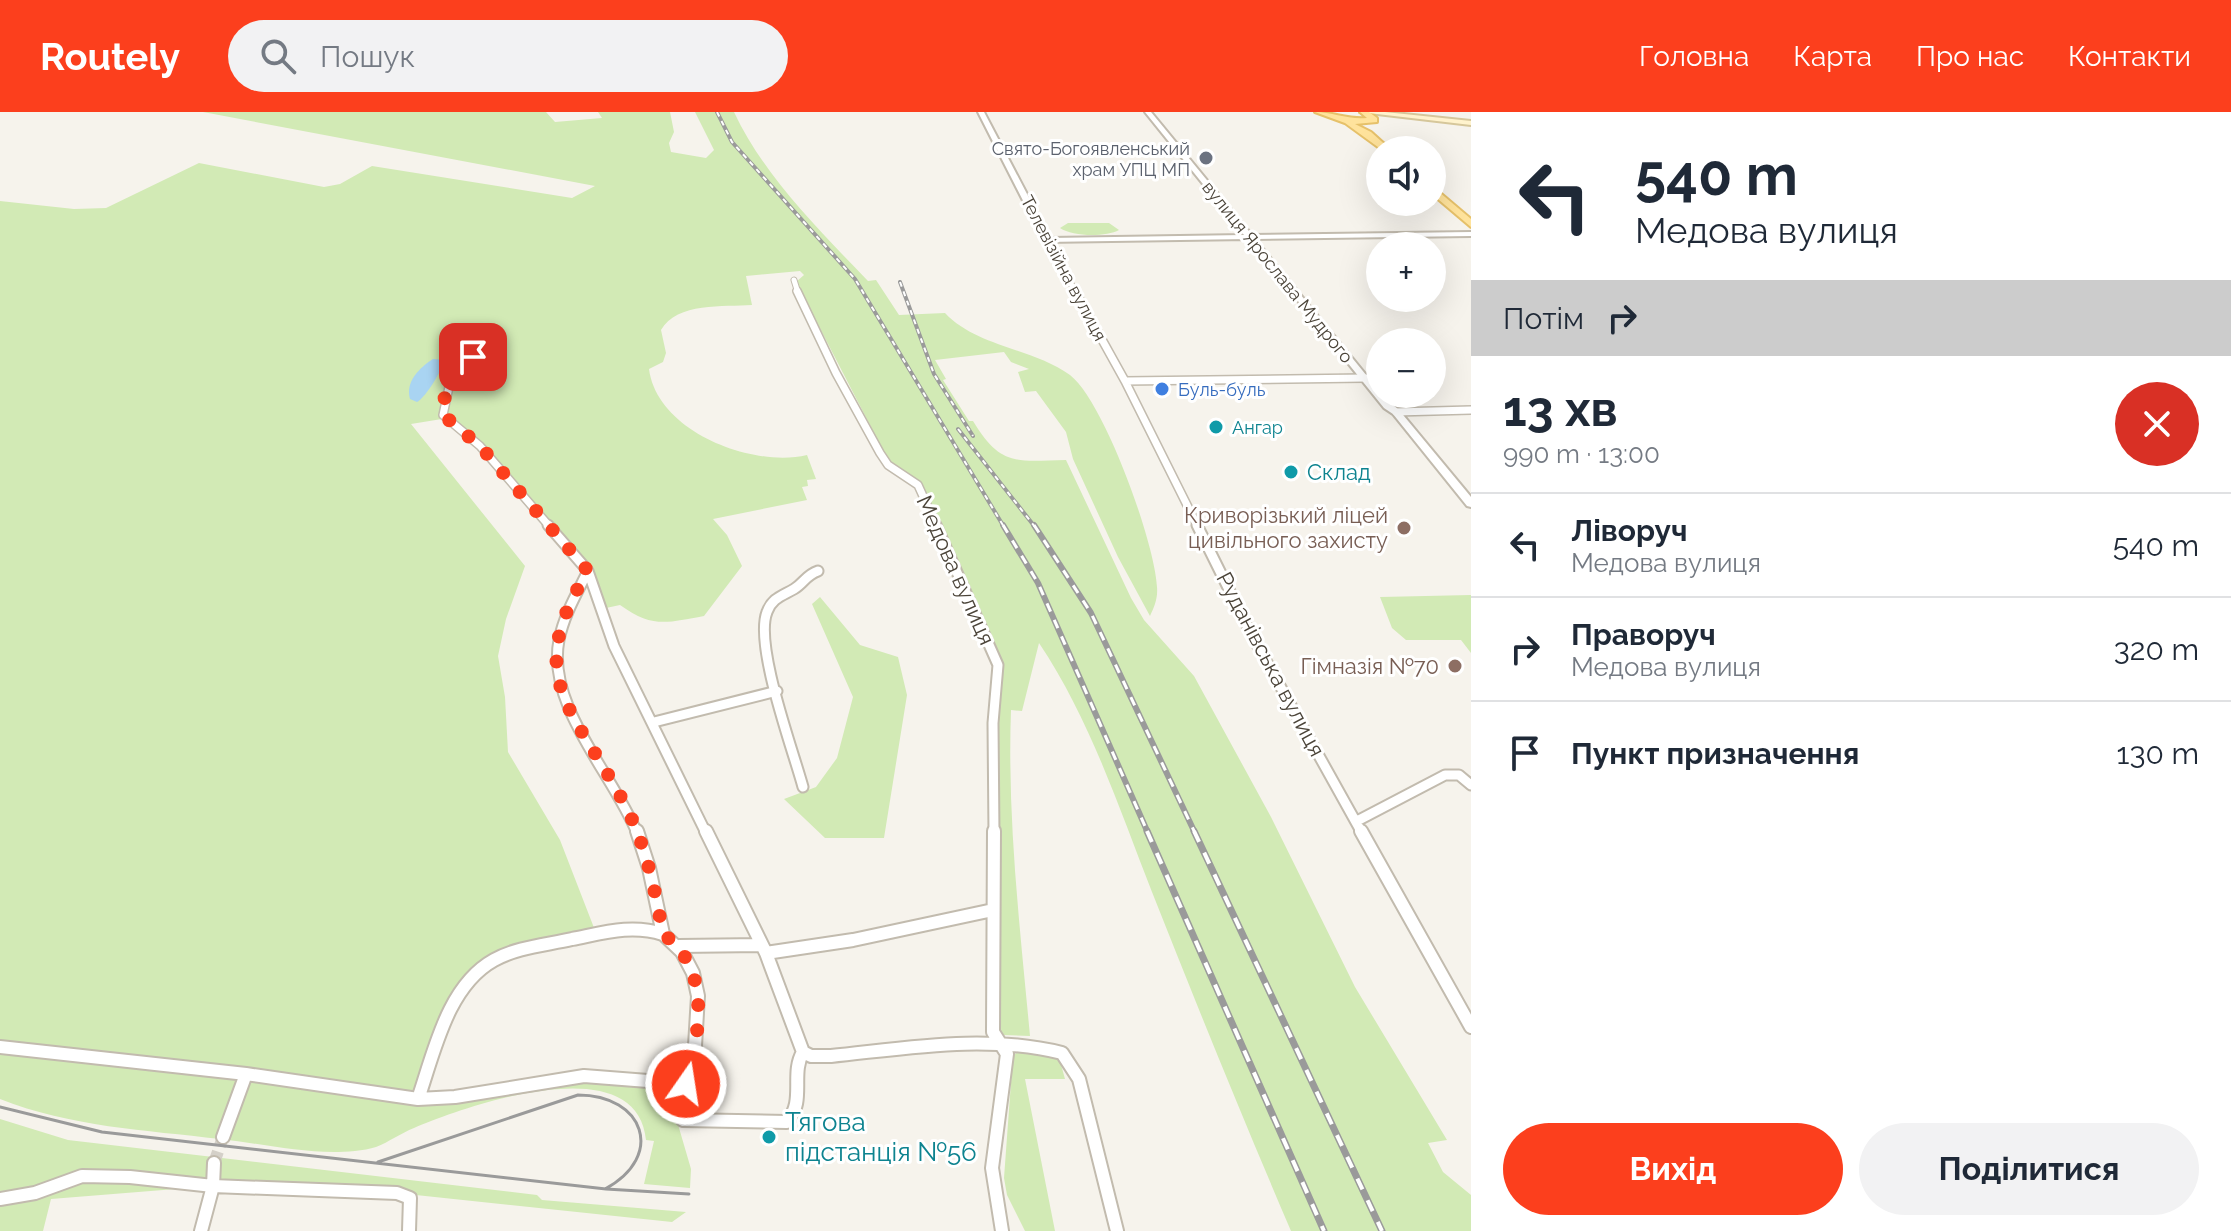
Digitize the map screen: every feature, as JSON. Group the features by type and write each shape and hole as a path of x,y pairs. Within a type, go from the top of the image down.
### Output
{"main road":[{"path":"1309,112 1344,121 1370,136"},
{"path":"1364,112 1471,123"},
{"path":"1364,112 1372,121"},
{"path":"1344,121 1402,117"},
{"path":"1368,134 1364,126 1372,121"},
{"path":"1446,202 1471,224"}],"street":[{"name":"Телевізійна вулиця","path":"981,112 1125,381"},
{"name":"вулиця Ярослава Мудрого","path":"1148,112 1471,504"},
{"path":"1047,240 1471,234"},
{"name":"Медова вулиця","path":"794,280 860,420 886,462 913,478 918,485 998,665 993,723 993,1032 1007,1054 992,1168 1002,1231"},
{"path":"469,334 477,339 478,348 450,383 443,403 443,415 480,446 588,571 614,646 764,949 803,1052 811,1056 831,1056 1001,1043 1035,1044 1062,1053 1079,1079 1117,1231"},
{"path":"1125,381 1365,378"},
{"name":"Руданівська вулиця","path":"1125,381 1250,632 1471,1027"},
{"path":"1396,412 1471,410"},
{"path":"588,571 573,595 559,630 556,647 559,679 580,731 625,804 638,835 656,896 663,934"},
{"path":"803,787 764,639 767,611 780,593 797,587 808,574 818,571"},
{"path":"654,722 777,691"},
{"path":"1357,821 1445,775 1459,775 1471,785"},
{"path":"679,946 764,949 853,940 993,910"},
{"path":"418,1099 445,1026 464,988 494,960 596,933 642,929 663,934 679,946 698,989 693,1056 686,1084 683,1120 787,1122 796,1115 798,1107 799,1059 803,1052"},
{"path":"0,1047 246,1074 418,1099 455,1097 584,1076 686,1084"},
{"path":"223,1137 246,1074"},
{"path":"201,1231 213,1186 214,1163"},
{"path":"0,1199 25,1196 82,1176 130,1177 213,1186 397,1193 410,1198 409,1231"}],"green space":[{"path":"203,112 546,112 555,122 602,118 598,112 670,112 674,132 669,143 671,152 706,158 714,150 695,112 734,112 746,136 794,201 868,281 876,280 899,315 945,313 973,333 1070,375 1098,413 1138,507 1157,587 1150,616 1118,557 1073,459 1066,432 1036,391 1025,392 1018,372 1029,369 1011,362 1004,352 935,360 946,379 943,380 969,421 973,421 992,447 1011,458 1022,460 1066,460 1131,598 1144,620 1194,676 1271,817 1355,987 1447,1140 1428,1143 1443,1172 1471,1195 1471,1231 1291,1231 1203,1020 1102,764 1074,702 1039,643 1022,711 1011,710 1010,751 1013,833 1030,1036 1004,1035 997,1025 996,724 1001,665 921,485 889,462 796,282 804,275 800,271 746,276 752,305 689,310 668,321 661,330 666,353 663,362 649,369 656,391 669,411 688,427 735,450 785,458 807,455 816,479 807,480 808,486 802,487 807,500 713,519 727,535 742,566 704,616 660,622 641,617 620,605 606,608 590,569 483,444 448,418 411,424 525,566 506,619 498,656 505,697 508,752 560,840 596,933 494,960 464,988 418,1098 551,1079 679,1083 677,1121 691,1169 690,1188 644,1184 654,1141 646,1140 636,1111 613,1095 582,1089 546,1090 507,1097 438,1118 376,1147 339,1152 291,1149 81,1122 0,1099 0,201 74,209 106,208 199,163 324,187 340,184 372,166 572,198 595,186"},
{"path":"1068,223 1109,223 1119,230 1090,235 1060,228"},
{"name":"Гімназія №70","path":"1471,595 1471,653 1461,640 1406,640 1392,628 1380,597"},
{"path":"820,597 860,645 898,657 907,695 884,838 825,838 784,799 816,787 837,758 853,697 812,604"},
{"path":"1023,1050 1044,1052 1060,1061 1065,1079 1025,1079 1055,1231 1025,1231 1007,1195 1004,1178 1013,1055"},
{"path":"0,1119 68,1140 537,1195 542,1200 686,1212 672,1222 397,1193 213,1186 51,1199 43,1231 0,1231"}],"water":[{"path":"433,359 445,360 437,377 421,399 417,402 410,399 414,376"}],"tunnel":[{"path":"214,1163 223,1137"}],"tram line":[{"path":"378,1162 578,1095 601,1098 619,1105 632,1116 639,1130 641,1145 636,1160 624,1175 605,1189"},
{"path":"0,1107 102,1132 605,1189"},
{"path":"605,1189 689,1194"}],"railway":[{"path":"717,112 732,142 855,279 1004,527"},
{"path":"900,282 934,374 973,436"},
{"path":"958,429 1035,527"},
{"path":"1003,525 1038,583 1148,833"},
{"path":"1034,525 1091,613 1195,833"},
{"path":"1147,831 1324,1231"},
{"path":"1194,831 1382,1231"}],"place":[{"name":"Свято-Богоявленський храм УПЦ МП","path":"1206,158"},
{"name":"Буль-буль","path":"1162,389"},
{"name":"Ангар","path":"1216,427"},
{"name":"Склад","path":"1291,472"},
{"name":"Криворізький ліцей цивільного захисту","path":"1404,528"},
{"name":"Гімназія №70","path":"1455,666"},
{"name":"Тягова підстанція №56","path":"769,1137"}],"route":[{"path":"473,357 450,383 443,403 443,415 480,446 588,571 573,595 559,630 556,663 559,679 580,731 625,804 638,835 646,855 663,934 679,946 695,977 699,1004 693,1056 686,1084"}]}
